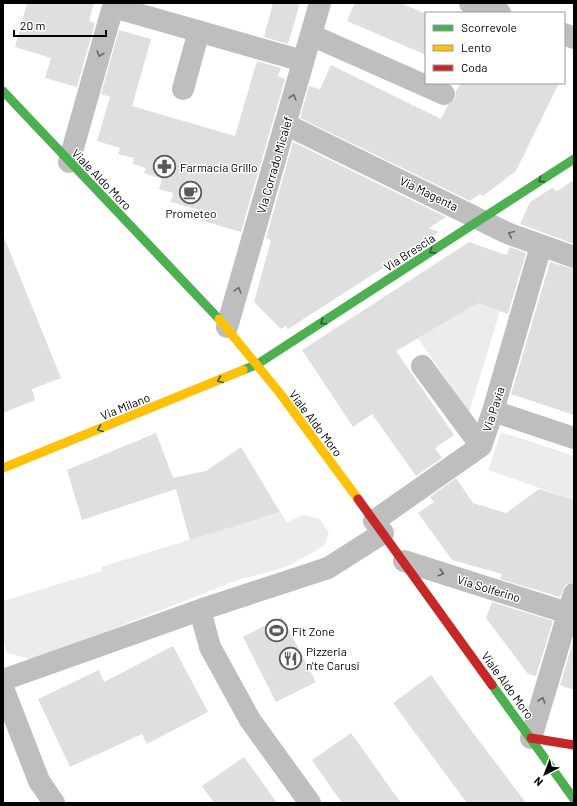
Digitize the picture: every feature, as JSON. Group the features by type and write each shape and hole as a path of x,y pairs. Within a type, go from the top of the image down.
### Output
{"street":[{"name":"Via Corrado Micalef","path":"228,327 320,3"},
{"path":"470,3 497,12"},
{"path":"69,162 114,5 304,61"},
{"path":"183,89 199,31"},
{"path":"311,35 444,94"},
{"name":"Viale Aldo Moro","path":"3,91 69,162 228,327 404,561 574,799"},
{"name":"Via Magenta","path":"285,124 482,219 507,233 574,257"},
{"name":"Via Brescia","path":"256,365 574,159"},
{"name":"Via Pavia","path":"3,680 200,610 328,568 481,446 493,412 541,246"},
{"name":"Via Milano","path":"3,468 256,365"},
{"path":"422,366 481,446"},
{"path":"493,412 574,438"},
{"name":"Via Solferino","path":"404,561 572,607"},
{"path":"572,607 531,738 574,745"},
{"path":"200,610 210,647 250,720 310,803"},
{"path":"3,688 39,781 54,803"}],"shaded area":[{"path":"478,303 500,311 469,413 418,338"},
{"path":"501,432 574,456 574,500 488,470"},
{"path":"280,512 287,522 303,515 320,519 329,533 324,546 286,567 238,580 40,657 29,659 7,653 3,641 3,601 102,571 101,567"}],"building":[{"path":"27,3 94,3 89,21 95,23 77,87 45,78 51,58 15,47"},
{"path":"273,3 300,3 288,44 264,37"},
{"path":"355,3 401,3 425,14 425,55 347,21"},
{"path":"119,30 151,39 132,106 235,136 257,61 281,68 278,76 285,79 241,232 200,220 203,211 171,202 173,193 159,189 162,179 144,173 146,168 133,164 134,158 118,154 120,148 97,141 110,97 101,94"},
{"path":"331,65 441,119 448,105 455,99 456,91 460,84 559,84 516,171 483,196 480,194 470,201 300,118 309,86 320,89"},
{"path":"293,142 446,217 429,228 439,232 288,329 286,326 281,329 254,302 271,240 266,238"},
{"path":"574,180 574,244 520,224 530,202 552,188 557,191"},
{"path":"3,235 61,378 32,389 35,400 3,413"},
{"path":"469,242 506,255 510,247 526,253 508,314 478,303 396,351 454,435 435,448 442,458 416,476 372,414 353,427 302,350"},
{"path":"550,262 574,269 574,415 511,394"},
{"path":"156,433 173,478 206,471 241,447 280,512 190,540 176,489 82,520 67,470"},
{"path":"456,478 473,503 506,513 539,489 574,500 574,582 565,585 560,597 500,579 502,574 452,560 418,513 434,502 430,497"},
{"path":"492,602 553,621 536,676 528,674 486,618"},
{"path":"282,617 316,682 276,702 243,637"},
{"path":"574,638 574,690 560,685"},
{"path":"173,646 208,712 147,744 142,734 70,767 38,699 99,670 104,682"},
{"path":"431,675 526,803 467,803 393,703"},
{"path":"351,733 401,803 342,803 312,760"},
{"path":"244,757 277,803 214,803 202,786"}],"traffic: fast":[{"path":"3,91 219,319"},
{"path":"243,370 256,365 574,159"},
{"path":"492,685 574,799"}],"traffic: slow":[{"path":"219,319 279,392 358,499"},
{"path":"3,468 243,370"}],"traffic: jam":[{"path":"358,499 492,685"},
{"path":"531,738 574,745"}],"place":[{"name":"Farmacia Grillo","path":"164,167"},
{"name":"Prometeo","path":"191,192"},
{"name":"Fit Zone","path":"276,631"},
{"name":"Pizzeria n'te Carusi","path":"290,658"}]}
